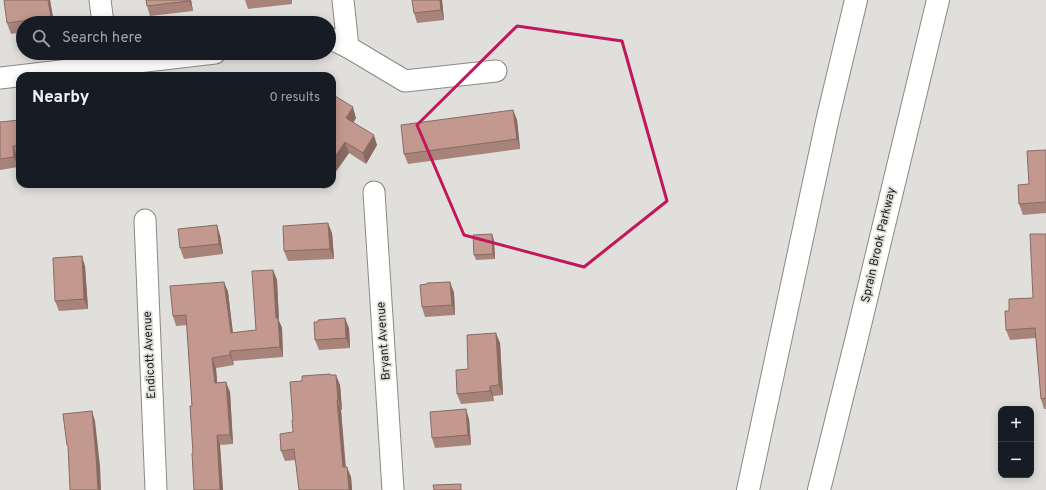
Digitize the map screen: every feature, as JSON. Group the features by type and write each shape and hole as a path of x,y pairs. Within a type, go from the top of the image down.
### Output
{"highway":[{"path":"748,490 826,124 856,0"},
{"name":"Sprain Brook Parkway","path":"819,490 938,0"}],"street":[{"path":"100,0 102,16"},
{"path":"343,0 348,47"},
{"path":"336,41 405,81 496,71"},
{"path":"34,72 102,60"},
{"path":"0,78 16,75"},
{"name":"Bryant Avenue","path":"374,192 393,490"},
{"name":"Endicott Avenue","path":"144,220 156,490"}],"highlighted area":[{"path":"517,26 622,41 667,201 584,267 464,235 417,125"}],"building":[{"path":"4,0 48,0 51,16 16,16 16,22 7,23"},
{"path":"146,0 189,0 189,1 147,6"},
{"path":"412,0 440,0 441,10 414,13"},
{"path":"336,96 353,107 346,118 374,135 363,153 345,142 336,155"},
{"path":"513,110 517,139 404,154 401,125"},
{"path":"16,120 16,146 13,146 14,157 0,159 0,122"},
{"path":"1046,150 1046,202 1019,204 1018,185 1029,184 1027,151"},
{"path":"328,223 330,249 284,251 283,226"},
{"path":"217,225 219,244 180,248 178,229"},
{"path":"492,234 493,254 474,255 473,235"},
{"path":"1030,234 1046,234 1046,398 1041,399 1035,328 1006,330 1005,311 1009,311 1009,299 1033,298"},
{"path":"82,256 84,299 55,301 53,258"},
{"path":"273,270 276,318 278,318 280,347 230,351 230,355 212,358 215,383 226,382 230,435 217,435 220,490 194,490 190,406 192,406 186,315 173,316 170,286 224,282 231,333 256,330 252,271"},
{"path":"450,282 452,305 422,307 420,285 427,283"},
{"path":"345,318 346,338 315,340 314,322 318,322 318,320"},
{"path":"496,333 499,385 490,386 490,391 457,394 456,370 468,369 467,335"},
{"path":"336,375 343,467 347,467 349,490 299,490 294,449 281,451 280,434 293,432 290,382 302,381 302,376"},
{"path":"466,409 468,435 432,438 430,412"},
{"path":"92,411 98,490 70,490 68,445 63,414"},
{"path":"461,484 461,490 434,490 433,485"}]}
